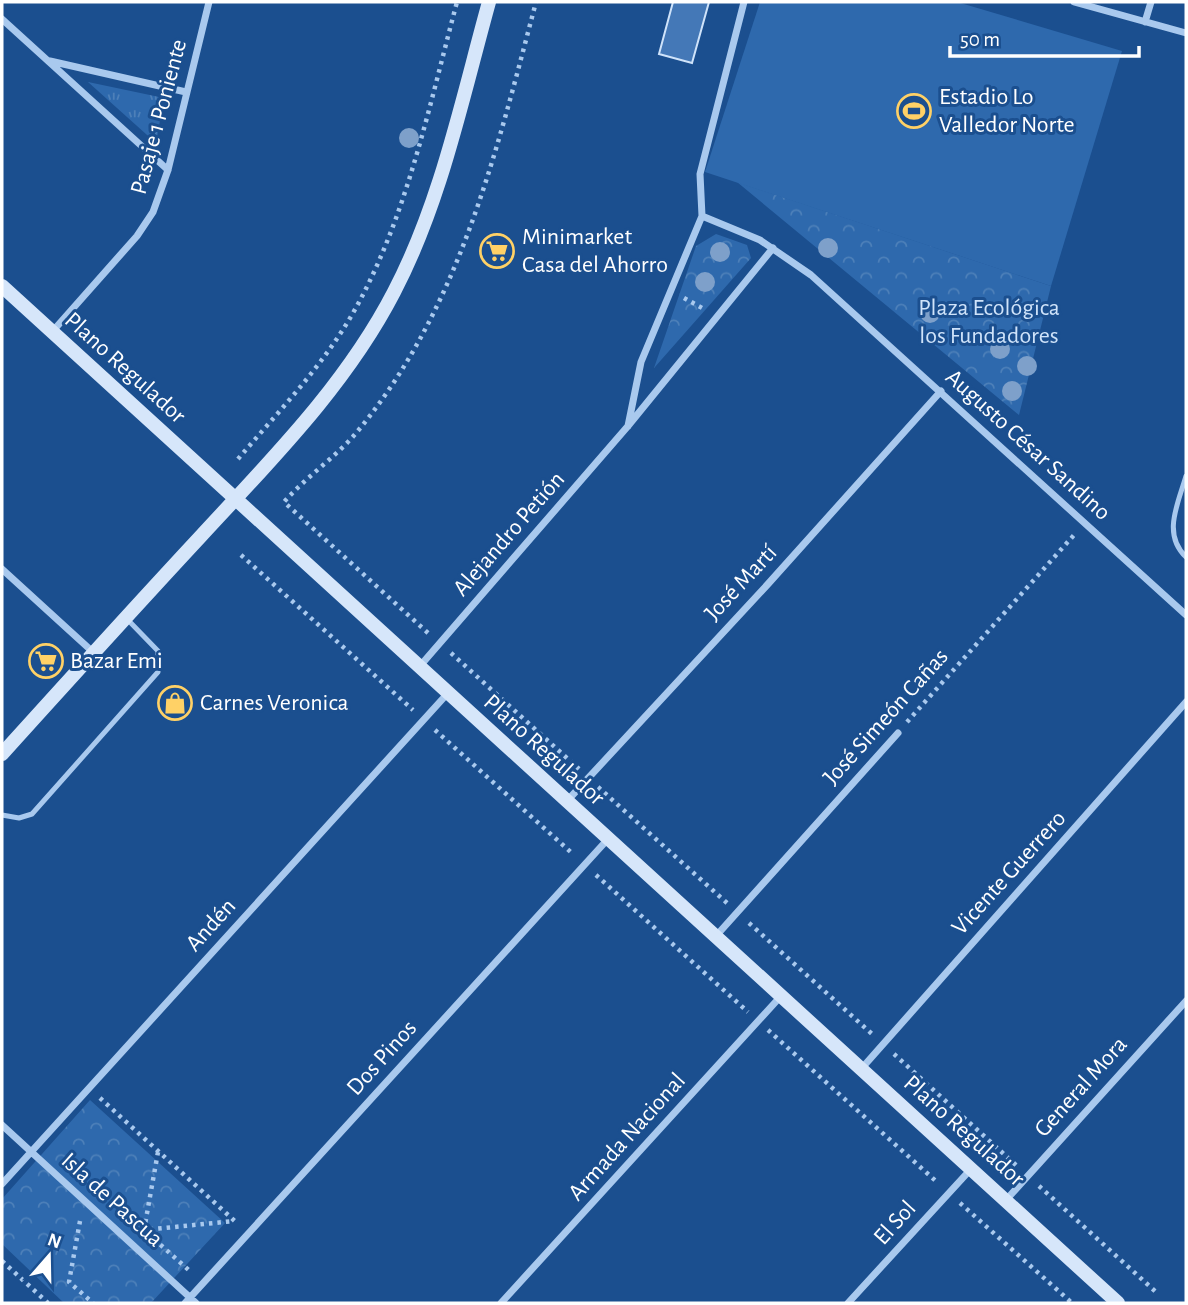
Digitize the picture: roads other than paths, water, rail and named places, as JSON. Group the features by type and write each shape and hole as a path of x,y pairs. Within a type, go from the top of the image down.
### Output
{"street":[{"name":"Pasaje 1 Poniente","path":"52,332 146,223 168,170 209,2"},
{"path":"2,754 306,421 341,377 394,292 434,195 489,2"},
{"name":"Alejandro Petión","path":"628,426 641,362 702,216 700,174 744,2"},
{"path":"1074,2 1186,33"},
{"path":"1145,22 1151,2"},
{"path":"2,19 168,170"},
{"path":"47,61 186,92"},
{"name":"Augusto César Sandino","path":"702,216 773,248 811,275 1186,615"},
{"name":"Alejandro Petión","path":"419,667 628,426 773,248"},
{"name":"Plano Regulador","path":"2,286 1118,1303"},
{"name":"José Martí","path":"567,801 768,584 941,391"},
{"path":"2,569 94,653"},
{"name":"Andén","path":"2,1184 448,692"},
{"name":"Vicente Guerrero","path":"861,1069 1186,702"},
{"name":"José Simeón Cañas","path":"715,936 898,733"},
{"name":"Dos Pinos","path":"190,1301 248,1233 608,839"},
{"name":"Armada Nacional","path":"501,1303 781,996"},
{"name":"General Mora","path":"1006,1200 1186,1000"},
{"name":"Isla de Pascua","path":"2,1125 190,1301"},
{"name":"El Sol","path":"848,1303 971,1169"}],"lane":[{"path":"1186,476 1172,527 1173,540 1186,557"},
{"path":"2,815 19,818 32,814 158,672 158,652 126,618"}],"place":[{"name":"Estadio Lo Valledor Norte","path":"914,111"},
{"name":"Minimarket Casa del Ahorro","path":"497,251"},
{"name":"Bazar Emi","path":"46,661"},
{"name":"Carnes Veronica","path":"175,703"}],"park label":[{"name":"Plaza Ecológica los Fundadores","path":"989,322"}]}
